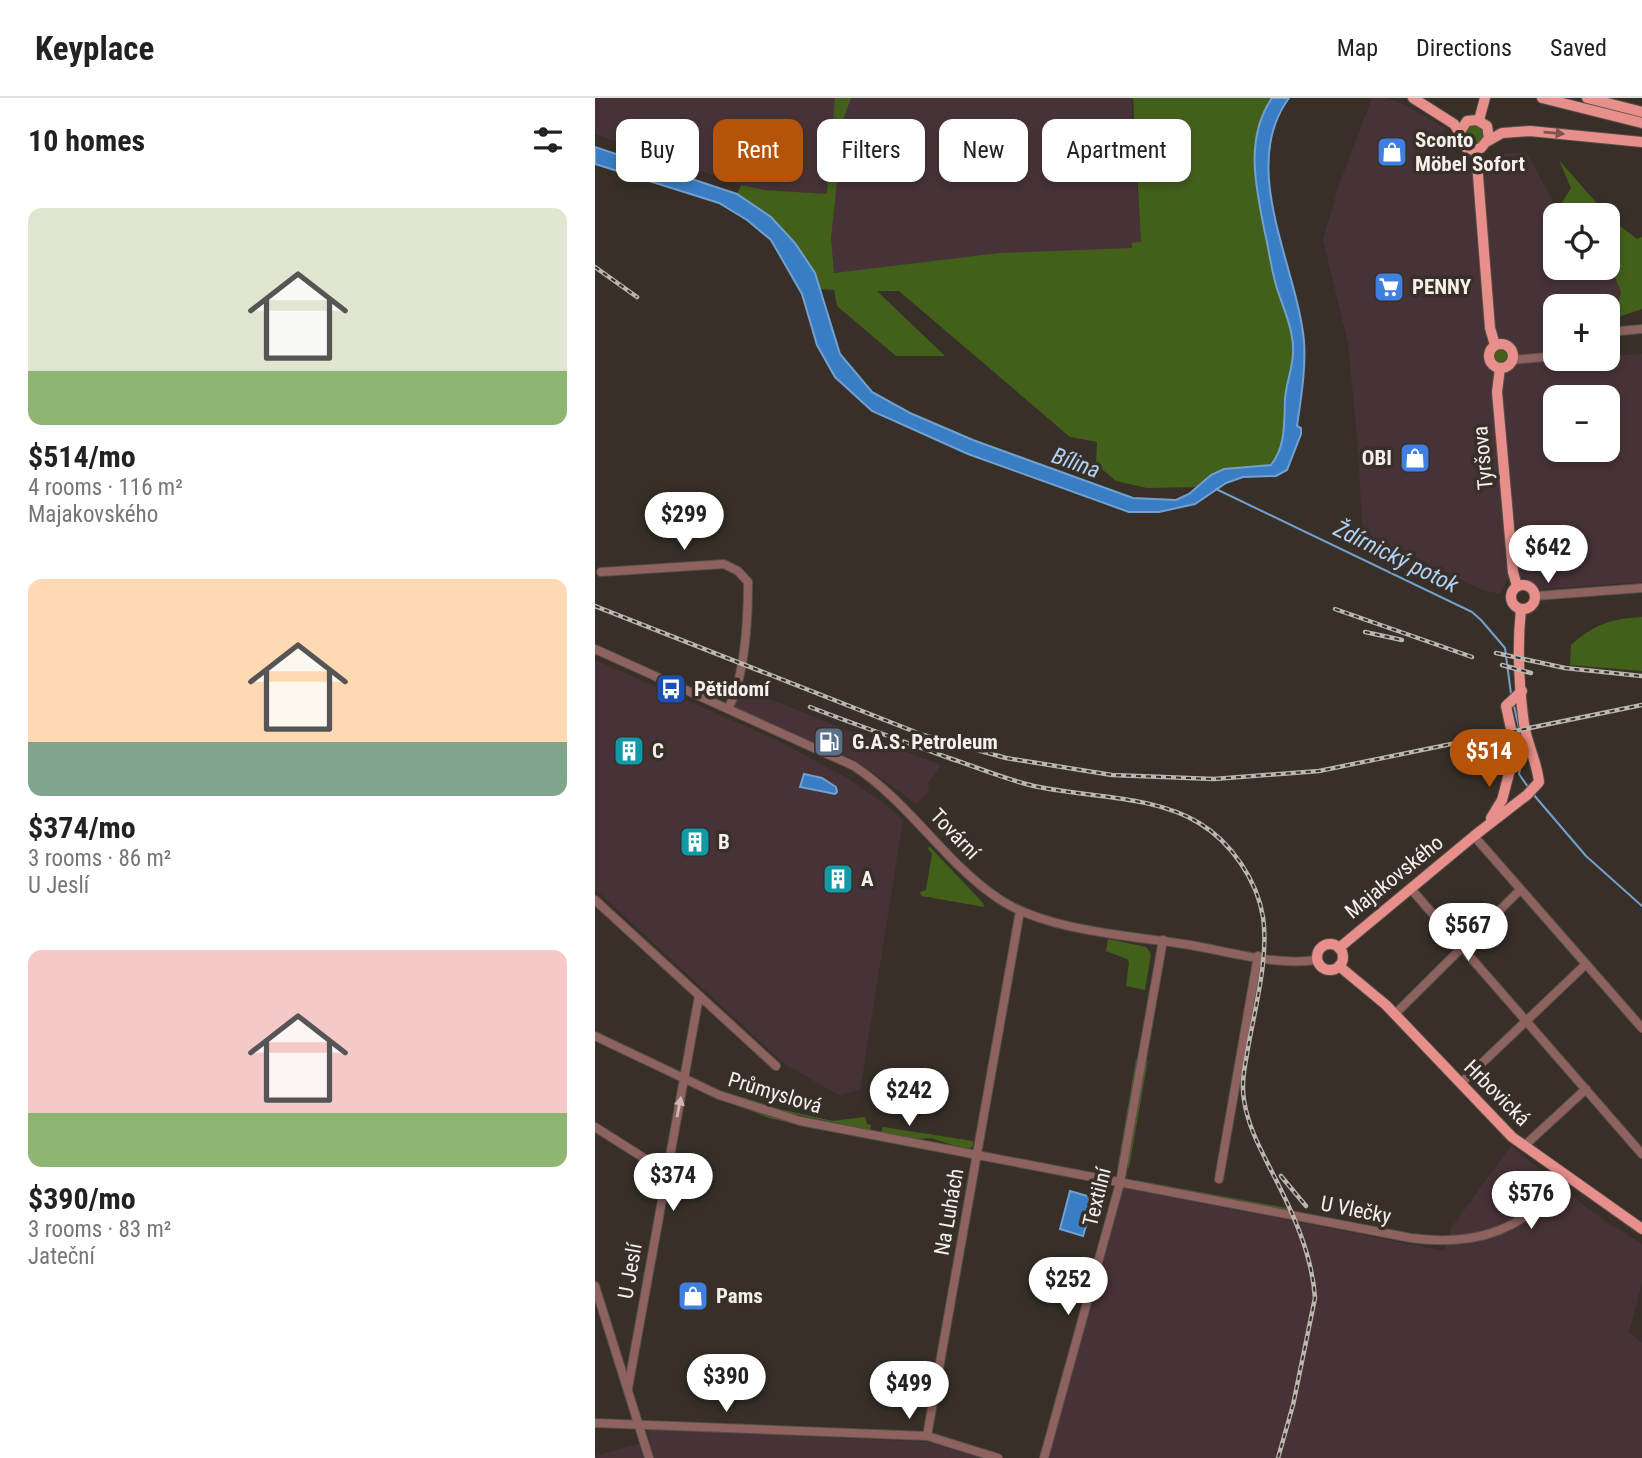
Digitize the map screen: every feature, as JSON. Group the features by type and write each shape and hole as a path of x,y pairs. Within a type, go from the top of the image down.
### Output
{"main road":[{"path":"1413,98 1451,122 1463,145 1476,150 1502,133 1530,131 1642,142"},
{"path":"1479,120 1485,98"},
{"path":"1542,98 1642,123"},
{"path":"1587,98 1642,112"},
{"path":"1459,133 1467,121 1479,120 1488,128 1488,141"},
{"name":"Tyršova","path":"1476,150 1490,328 1496,345 1489,357 1493,364 1500,368 1497,392 1500,437 1513,572 1517,586 1511,599 1514,605 1521,608 1515,696 1535,758"},
{"path":"1496,345 1505,344 1513,351 1513,360 1507,367 1500,368"},
{"path":"1517,586 1529,586 1535,596 1530,606 1521,608"},
{"name":"Majakovského","path":"1474,836 1498,809 1513,765 1515,747 1506,709 1515,696"},
{"name":"Majakovského","path":"1339,948 1531,792 1539,782 1535,758"},
{"path":"1333,945 1339,948 1343,956 1339,966 1328,970 1321,967 1317,960 1319,950 1333,945"},
{"name":"Hrbovická","path":"1339,966 1395,1014 1499,1124 1524,1146 1642,1229"}],"street":[{"path":"1620,331 1642,329"},
{"path":"1513,360 1543,357"},
{"path":"601,572 724,564 738,571 748,582 741,667 734,699 728,709"},
{"path":"1535,596 1642,588"},
{"name":"Tovární","path":"595,649 835,756 867,775 897,799 983,887 1020,911 1073,926 1258,957 1303,962 1317,960"},
{"path":"1474,836 1642,1028"},
{"path":"1411,888 1642,1154"},
{"path":"1395,1014 1521,890"},
{"path":"596,903 776,1066"},
{"name":"Na Luhách","path":"927,1436 1020,911"},
{"name":"Textilní","path":"1044,1458 1120,1183 1163,940"},
{"path":"1219,1179 1258,957"},
{"path":"1460,1084 1586,964"},
{"name":"U Jeslí","path":"628,1388 699,996"},
{"name":"Průmyslová","path":"595,1035 742,1104 800,1121 1120,1183"},
{"path":"1524,1146 1586,1089"},
{"path":"595,1127 666,1172"},
{"name":"U Vlečky","path":"1120,1183 1432,1241 1468,1240 1507,1227 1547,1202 1568,1178"},
{"path":"595,1286 649,1458"},
{"path":"595,1423 927,1436 998,1458"}],"shaded area":[{"path":"595,98 1131,98 1132,119 1042,119 1042,182 1137,182 1141,243 1133,248 834,273 831,238 835,195 765,190 732,182 803,182 803,119 713,119 713,175 699,170 699,119 616,119 616,141 595,134"},
{"path":"1372,98 1387,98 1405,105 1445,128 1436,164 1466,170 1500,170 1504,153 1527,153 1554,203 1543,203 1543,280 1616,280 1621,292 1620,296 1620,294 1543,294 1543,371 1620,371 1620,355 1642,354 1642,582 1541,589 1525,577 1507,580 1500,594 1483,590 1435,568 1402,549 1363,540 1348,343 1323,240 1339,185"},
{"path":"595,660 775,739 847,778 887,805 903,820 860,1090 839,1095 786,1065 595,889"},
{"path":"738,686 861,736 939,764 940,767 928,783 929,791 917,804 861,764 733,707"},
{"path":"1511,1146 1596,1215 1642,1244 1642,1282 1629,1332 1642,1343 1642,1458 1048,1458 1124,1188 1444,1251 1451,1228"},
{"path":"648,1429 927,1442 980,1458 595,1458 649,1441"}],"green space":[{"path":"835,98 851,98 844,119 833,119"},
{"path":"1133,98 1272,98 1258,130 1255,147 1256,181 1273,272 1293,343 1284,425 1276,458 1271,465 1222,470 1198,487 1147,488 1116,481 1096,464 1097,442 1070,437 899,291 877,291 945,356 896,356 837,306 834,290 820,289 815,273 771,217 737,194 741,185 765,190 827,194 828,182 837,182 831,238 834,273 1000,253 1132,248 1132,243 1141,242 1138,182 1191,182 1191,119 1134,119"},
{"path":"1470,126 1478,126 1483,135 1481,142 1470,144 1465,139 1465,131"},
{"path":"1559,160 1597,203 1562,203 1571,188"},
{"path":"1620,226 1637,239 1642,237 1642,309 1620,316 1621,292 1616,280 1620,280"},
{"path":"1502,348 1508,350 1508,362 1502,364 1496,362 1494,356 1496,350"},
{"path":"1642,617 1642,671 1570,665 1571,645 1588,632 1612,621"},
{"path":"929,846 984,907 922,896 920,892 926,890 932,854"},
{"path":"1108,939 1146,947 1151,954 1145,990 1126,986 1129,962 1106,951"},
{"path":"1136,1059 1138,1062 1117,1170"},
{"path":"1148,1060 1129,1168 1126,1167 1145,1063"},
{"path":"693,1088 769,1116 828,1131 769,1118"},
{"path":"736,1095 779,1109 833,1121 865,1117 867,1124 871,1125 870,1130 775,1110"},
{"path":"883,1127 973,1141 973,1146 968,1150 931,1138 916,1139 881,1133"},
{"path":"1134,1181 1287,1208 1288,1211"}],"water":[{"path":"1272,98 1289,98 1275,125 1269,155 1269,185 1304,341 1304,373 1297,426 1301,428 1301,434 1287,470 1276,476 1243,477 1226,483 1195,504 1159,512 1129,512 968,454 872,411 835,377 817,345 802,294 771,240 747,220 719,203 652,182 699,181 737,194 771,217 795,243 815,273 840,354 872,392 910,413 973,440 1133,498 1176,500 1224,469 1271,465 1282,442 1293,343 1276,285 1258,199 1255,147 1263,114"},
{"path":"595,147 616,154 616,171 595,164"},
{"path":"804,774 822,778 836,787 837,792 835,794 800,787"},
{"path":"1070,1191 1094,1198 1083,1236 1060,1229"}],"waterway":[{"name":"Ždírnický potok","path":"1216,489 1472,612 1505,648 1511,694"},
{"name":"Ždírnický potok","path":"1514,706 1524,750 1519,774 1528,787"},
{"name":"Ždírnický potok","path":"1533,794 1586,856 1642,906"}],"railway":[{"path":"595,267 637,297"},
{"path":"595,606 923,735 1006,758 1112,775 1214,779 1319,771 1642,705"},
{"path":"1335,609 1472,657"},
{"path":"1365,632 1402,640"},
{"path":"1496,653 1565,668 1642,676"},
{"path":"1502,665 1531,673"},
{"path":"810,707 1020,782 1139,802 1180,814 1211,831 1241,863 1260,903 1264,932 1260,982 1244,1074 1244,1100 1255,1138 1300,1234 1310,1266 1315,1298 1293,1405 1278,1458"},
{"path":"1281,1176 1306,1206"}],"place":[{"name":"Sconto Möbel Sofort","path":"1392,152"},
{"name":"PENNY","path":"1389,287"},
{"name":"OBI","path":"1415,458"},
{"name":"Pětidomí","path":"671,689"},
{"name":"G.A.S. Petroleum","path":"829,742"},
{"name":"C","path":"629,751"},
{"name":"B","path":"695,842"},
{"name":"A","path":"838,879"},
{"name":"Pams","path":"693,1296"}],"water label":[{"name":"Bílina","path":"1076,463"}]}
